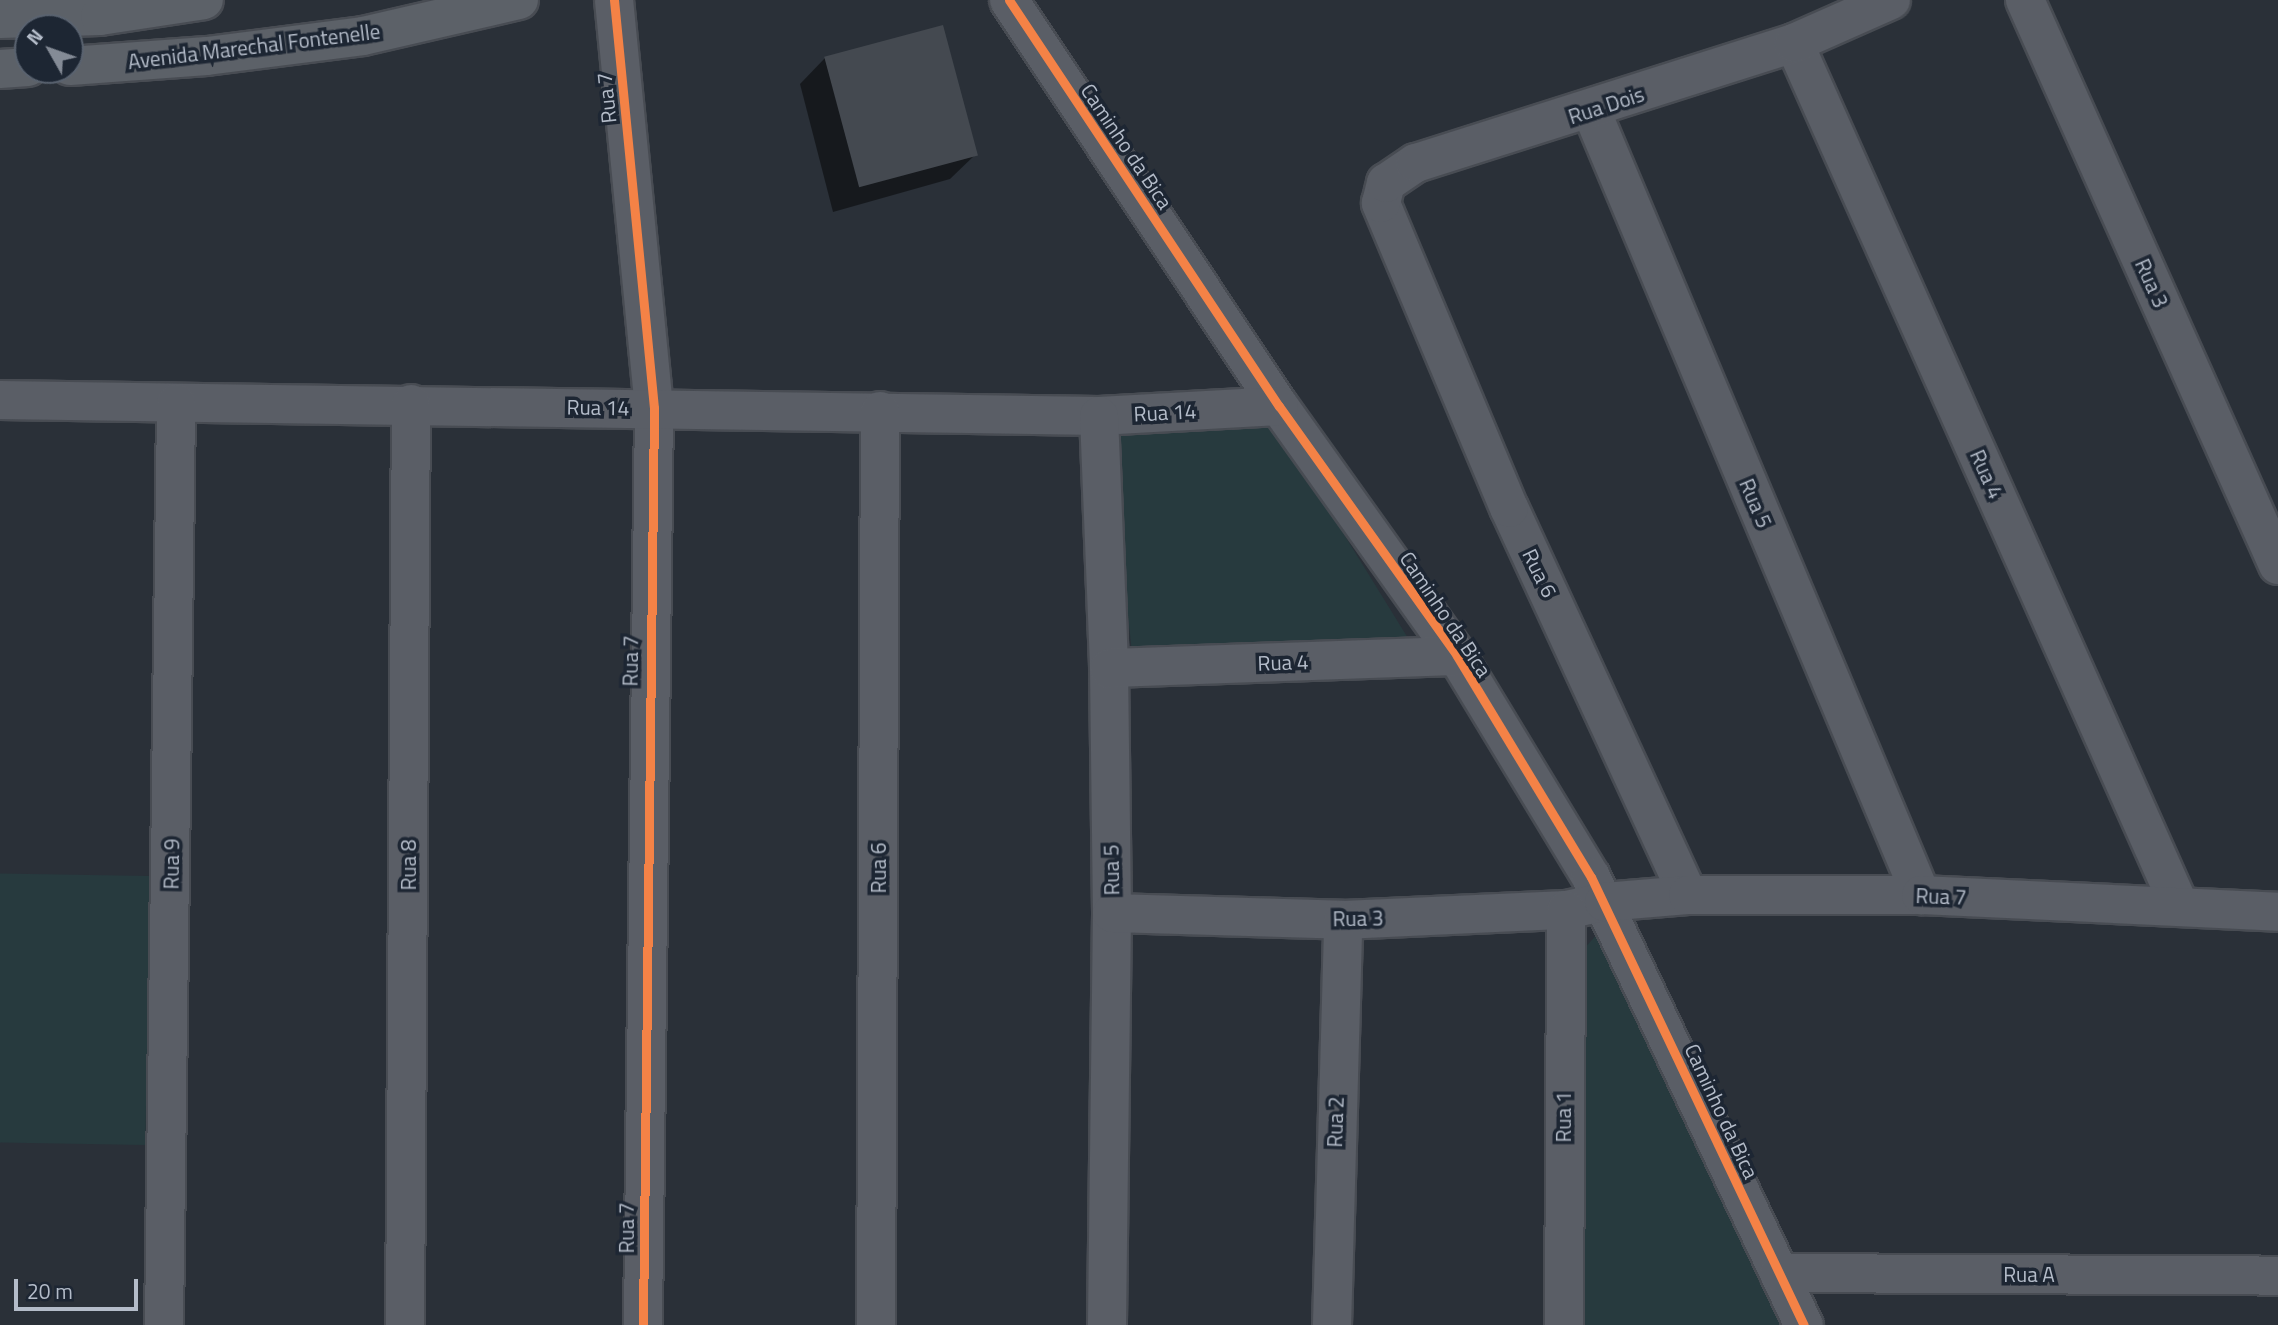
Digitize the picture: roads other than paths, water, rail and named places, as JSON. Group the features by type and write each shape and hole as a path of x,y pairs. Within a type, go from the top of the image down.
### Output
{"main road":[{"path":"0,19 204,0"},
{"name":"Avenida Marechal Fontenelle","path":"84,65 207,56 363,36 519,0"}],"street":[{"name":"Rua 7","path":"614,0 654,408 643,1325"},
{"name":"Caminho da Bica","path":"1010,0 1279,406 1457,656 1604,901 1804,1325"},
{"name":"Rua Dois","path":"1398,248 1381,203 1386,183 1416,163 1591,110 1794,43 1891,0"},
{"name":"Rua 3","path":"2025,0 2278,565"},
{"name":"Rua 4","path":"1794,43 2179,905"},
{"name":"Rua 5","path":"1591,110 1921,895"},
{"name":"Rua 6","path":"1398,248 1509,508 1688,895"},
{"name":"Rua 14","path":"0,400 1099,416 1279,406"},
{"name":"Rua 9","path":"164,1325 176,403"},
{"name":"Rua 8","path":"405,1325 411,404"},
{"name":"Rua 6","path":"876,1325 880,411"},
{"name":"Rua 5","path":"1099,416 1109,668 1112,913 1107,1325"},
{"name":"Rua 4","path":"1109,668 1457,656"},
{"name":"Rua 7","path":"1604,901 1688,895 1921,895 2179,905 2278,912"},
{"name":"Rua 3","path":"1112,913 1343,920 1566,910 1604,901"},
{"name":"Rua 1","path":"1564,1325 1566,910"},
{"name":"Rua 2","path":"1332,1325 1343,920"},
{"name":"Rua A","path":"1779,1273 2278,1276"}]}
